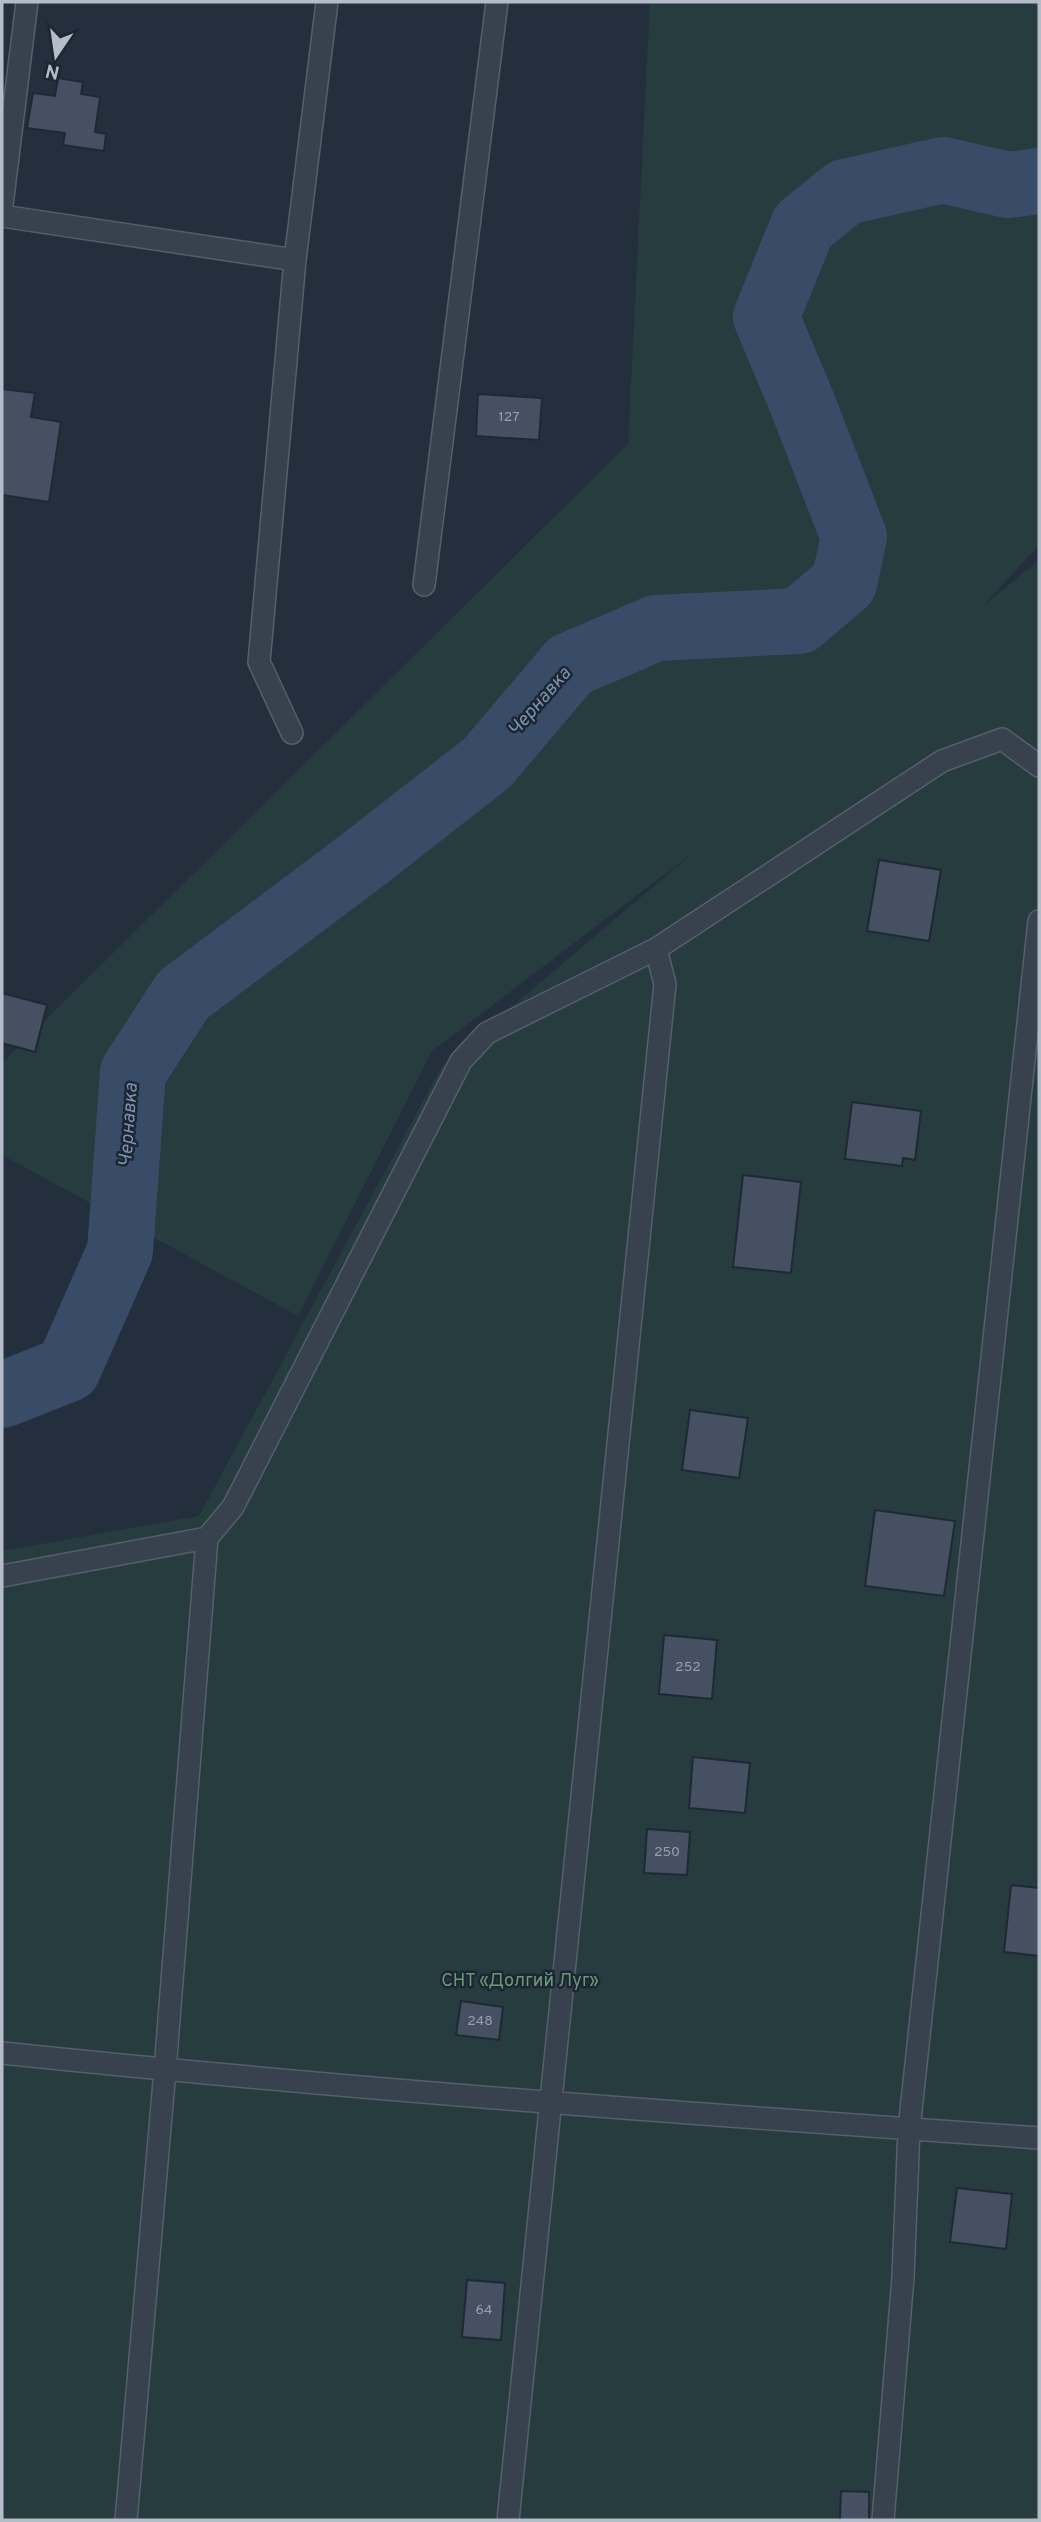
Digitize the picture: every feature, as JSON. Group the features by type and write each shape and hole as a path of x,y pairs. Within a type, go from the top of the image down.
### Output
{"lane":[{"path":"2,205 27,2"},
{"path":"292,733 259,662 295,260 327,2"},
{"path":"424,585 497,2"},
{"path":"2,216 295,260"},
{"path":"126,2520 207,1538 233,1507 461,1061 487,1033 656,949 942,761 1002,739 1039,765"},
{"path":"883,2520 903,2277 909,2129 1039,921"},
{"path":"508,2520 665,984 656,949"},
{"path":"2,1576 207,1538"},
{"path":"2,2053 550,2104 1039,2138"}],"green space":[{"name":"СНТ «Долгий Луг»","path":"650,2 1039,2 1039,545 982,607 1039,560 1039,2520 2,2520 2,1551 199,1516 442,1066 693,853 432,1051 298,1316 2,1155 2,1063 628,444"}],"building":[{"path":"58,78 83,82 81,94 100,97 95,132 106,134 104,151 63,145 65,133 27,128 33,93 55,96"},
{"path":"2,389 35,393 31,417 61,422 49,502 2,495"},
{"path":"478,394 542,398 539,440 476,436"},
{"path":"879,860 941,870 929,941 867,931"},
{"path":"2,993 47,1005 35,1052 2,1043"},
{"path":"852,1102 921,1111 915,1160 903,1158 902,1166 845,1159"},
{"path":"743,1175 801,1182 791,1273 733,1267"},
{"path":"690,1410 748,1418 739,1478 682,1470"},
{"path":"875,1510 955,1521 944,1596 865,1586"},
{"path":"664,1635 717,1640 712,1699 659,1694"},
{"path":"693,1757 750,1763 745,1813 689,1808"},
{"path":"647,1829 690,1832 687,1875 644,1873"},
{"path":"1011,1885 1039,1888 1039,1956 1004,1952"},
{"path":"461,2001 503,2007 499,2040 456,2035"},
{"path":"957,2188 1012,2194 1006,2249 950,2242"},
{"path":"467,2280 505,2283 501,2340 462,2337"},
{"path":"841,2491 869,2492 869,2520 840,2520"}],"waterway":[{"name":"Чернавка","path":"2,1395 68,1369 120,1251 133,1072 183,995 487,763 570,665 656,628 799,621 844,583 854,537 766,317 803,226 845,192 943,170 1008,185 1039,181"}]}
